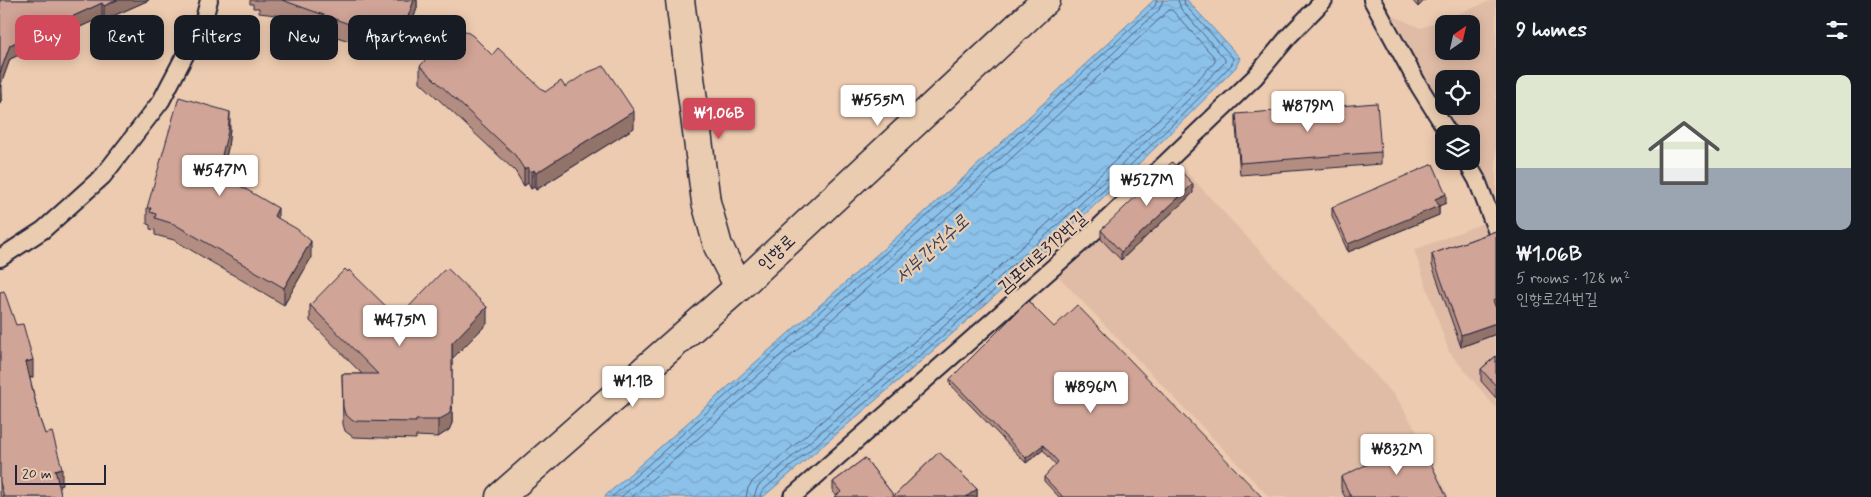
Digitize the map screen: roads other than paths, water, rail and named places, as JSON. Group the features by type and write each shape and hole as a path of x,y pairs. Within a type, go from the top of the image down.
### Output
{"street":[{"path":"680,0 706,202 718,246 739,287"},
{"name":"인향로","path":"500,497 739,287 1046,0"}],"lane":[{"path":"0,258 43,230 103,176 161,101 204,19 209,0"},
{"name":"김포대로319번길","path":"792,497 1097,229 1255,77 1289,36 1324,0"},
{"path":"1372,0 1419,86 1443,125"},
{"path":"1471,170 1477,180 1496,230"}],"water":[{"name":"서부간선수로","path":"1154,0 1187,0 1240,58 1236,67 1180,124 1064,234 763,497 604,497 971,171"}]}
